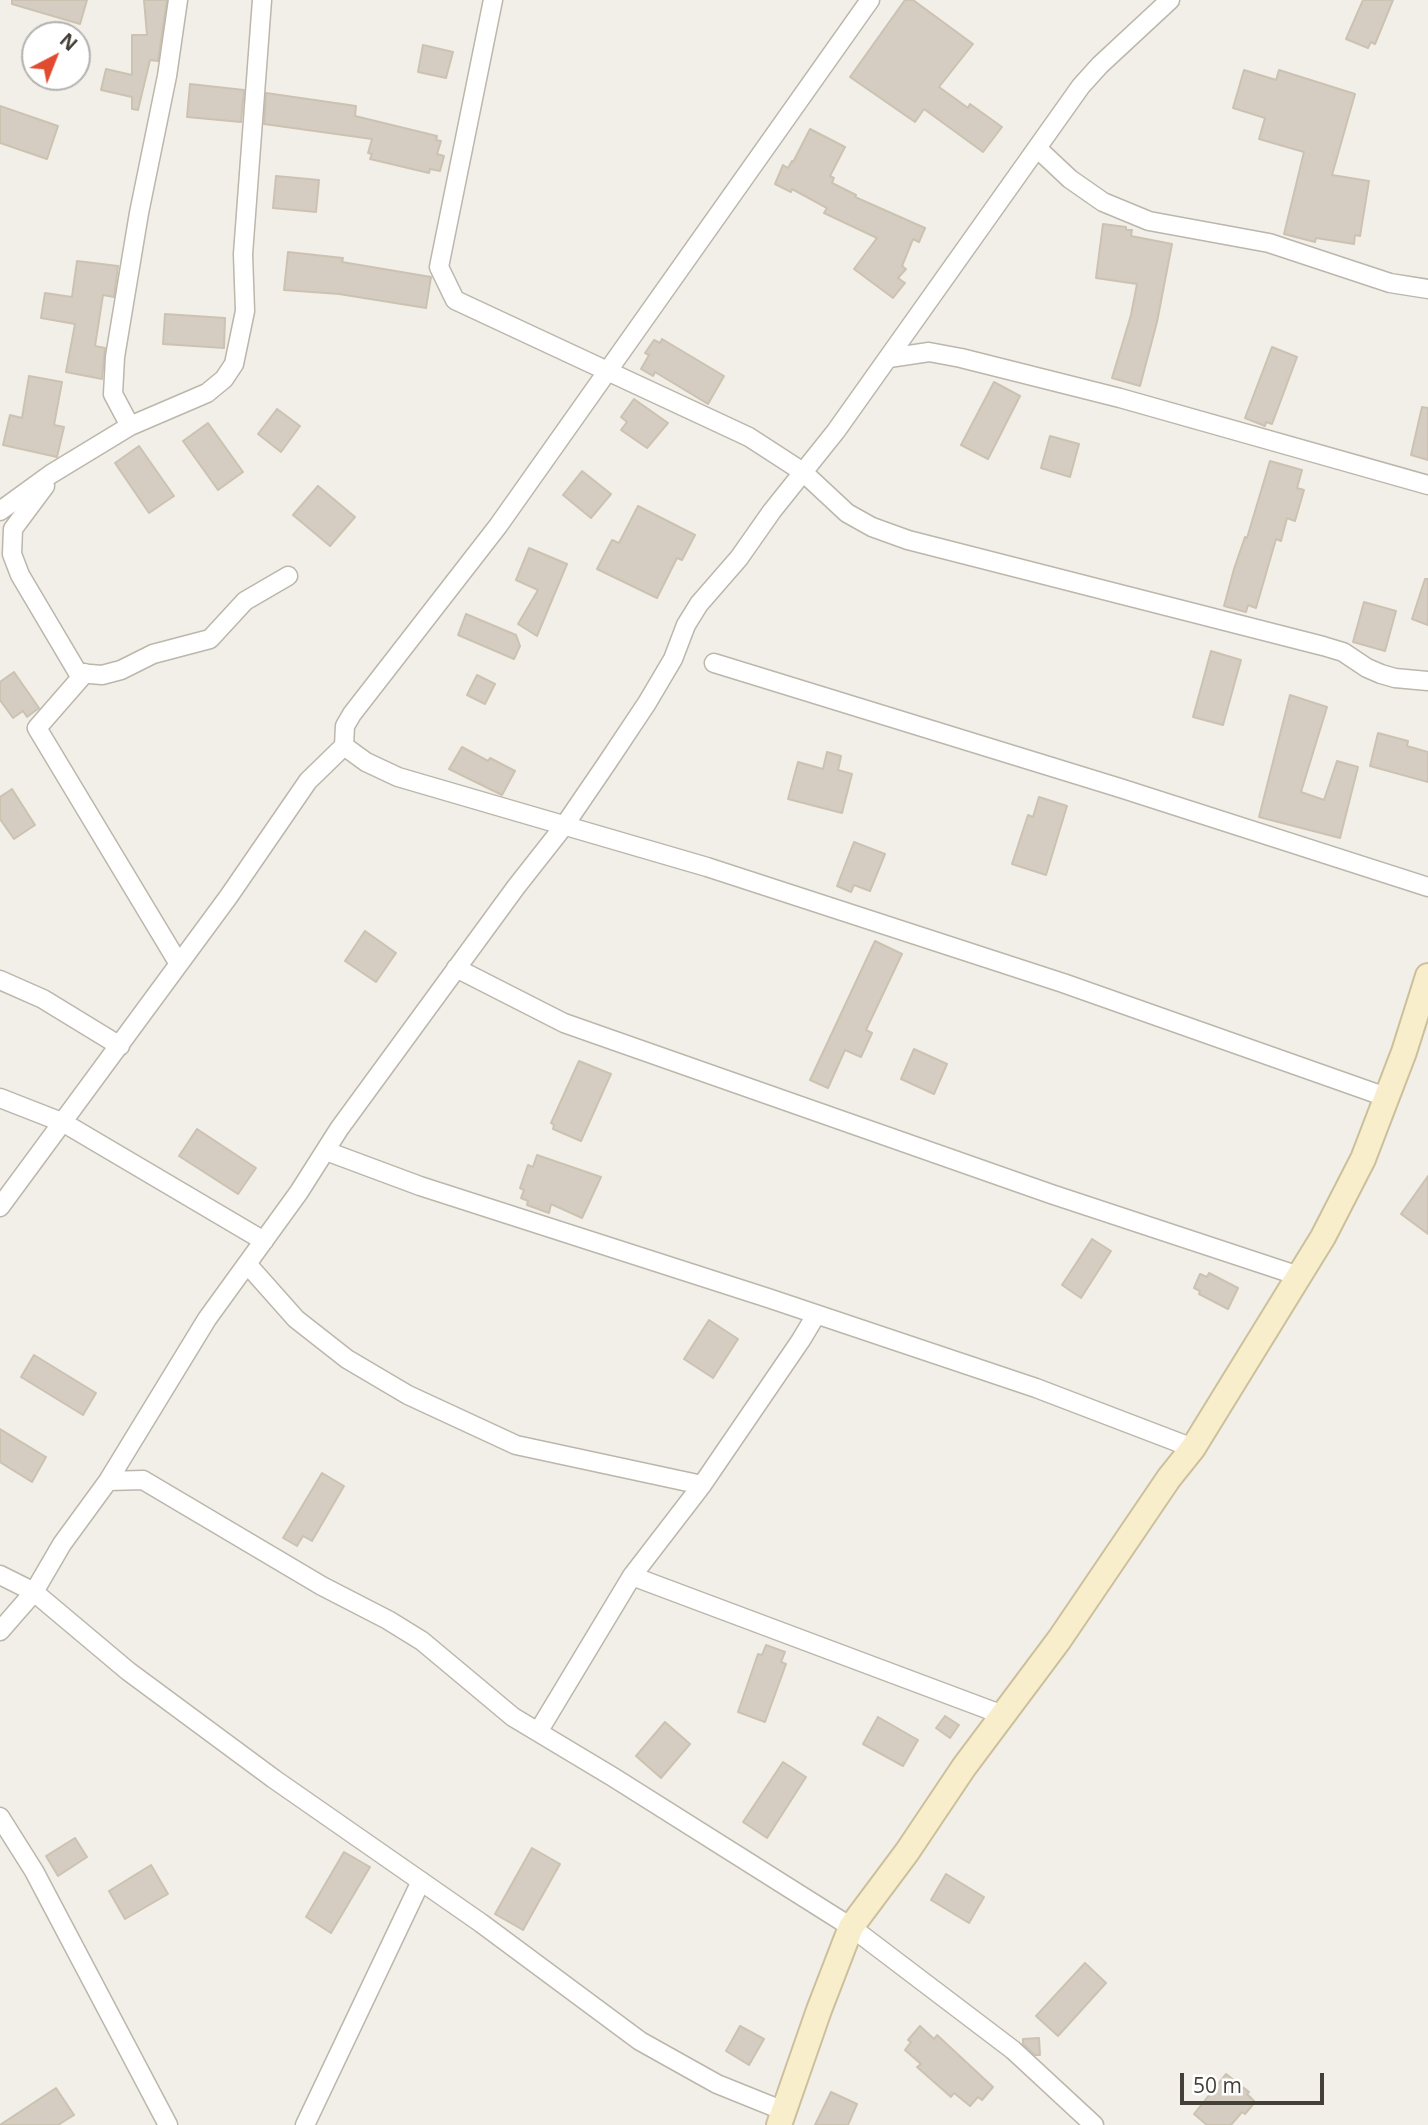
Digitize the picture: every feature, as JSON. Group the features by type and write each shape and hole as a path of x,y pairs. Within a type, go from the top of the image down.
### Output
{"street":[{"path":"130,426 113,394 115,357 139,213 170,63 178,0"},
{"path":"0,511 58,470 130,426 207,393 224,379 234,364 245,311 243,254 262,0"},
{"path":"493,0 439,267 455,300 749,437 803,472 847,513 872,527 908,540 1323,646 1343,652 1367,668 1395,678 1428,681"},
{"path":"0,1207 179,964 308,781 344,747 345,726 352,714 498,526 870,0"},
{"path":"0,1632 34,1592 62,1544 108,1481 207,1319 248,1265 456,968 564,826 648,704 699,604 739,558 889,358 1016,174 1081,86 1170,0"},
{"path":"1037,148 1070,178 1103,201 1149,221 1269,243 1390,283 1428,289"},
{"path":"889,358 929,352 961,358 1120,398 1428,485"},
{"path":"58,470 13,529 12,554 20,575 78,673 102,675 121,670 153,654 210,639 244,601 288,576"},
{"path":"714,663 1094,780 1428,887"},
{"path":"85,673 37,728 179,964"},
{"path":"344,747 366,762 398,777 707,867 1063,982 1386,1097"},
{"path":"456,968 564,1023 1051,1194 1299,1276"},
{"path":"0,1575 34,1592 128,1671 274,1779 481,1923 640,2041 782,2118 851,1927 907,1852 964,1767 1059,1640 1169,1478 1193,1448 1323,1237 1363,1159 1428,976"},
{"path":"0,980 43,999 120,1045"},
{"path":"0,1098 64,1123 264,1241"},
{"path":"326,1151 420,1186 1036,1388 1193,1448"},
{"path":"248,1265 296,1320 347,1359 408,1395 516,1445 702,1485"},
{"path":"538,1732 632,1576 702,1485 816,1315"},
{"path":"127,1447 143,1480"},
{"path":"108,1481 143,1480 322,1586 422,1641 513,1717 851,1927 1013,2050 1094,2125"},
{"path":"632,1576 1003,1715"},
{"path":"0,1817 34,1871 168,2125"},
{"path":"310,2123 421,1881"}],"building":[{"path":"12,0 87,0 81,21 70,21 12,4"},
{"path":"144,0 167,0 158,61 150,60 138,110 132,109 132,97 101,90 106,69 132,75 132,35 147,35"},
{"path":"905,0 913,0 973,44 939,87 968,108 970,104 1002,127 983,152 924,109 915,122 850,77"},
{"path":"1363,0 1393,0 1375,44 1371,42 1368,48 1346,39"},
{"path":"423,45 453,52 446,78 418,72"},
{"path":"1244,70 1276,80 1279,70 1355,94 1332,175 1369,181 1360,236 1355,235 1354,244 1316,238 1315,242 1284,234 1304,152 1259,139 1265,118 1233,108"},
{"path":"190,84 244,90 241,122 187,117"},
{"path":"266,93 356,106 355,116 437,136 436,140 441,141 437,154 444,156 440,171 430,169 429,173 370,159 372,154 368,153 372,139 264,124"},
{"path":"0,106 58,126 47,159 0,143"},
{"path":"810,129 845,147 830,176 834,178 832,183 856,195 855,197 925,228 919,242 913,239 902,266 906,269 898,278 905,283 893,298 854,269 877,238 824,213 827,208 792,189 791,192 775,184 783,165 788,168 793,162"},
{"path":"276,176 319,180 316,212 273,208"},
{"path":"1103,224 1126,227 1126,230 1132,230 1131,236 1172,244 1157,322 1140,386 1112,378 1131,315 1137,284 1096,278"},
{"path":"288,252 343,258 342,262 431,277 426,308 339,294 284,290"},
{"path":"77,261 118,266 114,297 103,295 95,346 105,348 102,379 66,372 75,324 41,318 45,293 72,297"},
{"path":"165,314 225,318 224,348 163,344"},
{"path":"662,339 724,376 708,404 655,372 653,376 641,369 649,355 645,353 654,340 660,343"},
{"path":"1272,347 1297,357 1272,424 1266,422 1265,426 1245,418"},
{"path":"29,376 62,382 54,425 64,427 57,457 3,445 10,415 22,418"},
{"path":"994,382 1020,396 988,459 961,445"},
{"path":"634,399 668,423 647,448 621,430 627,422 621,417"},
{"path":"1422,407 1428,408 1428,460 1411,455"},
{"path":"277,409 300,426 281,452 258,434"},
{"path":"208,423 243,472 218,490 183,441"},
{"path":"1050,436 1079,444 1070,477 1041,468"},
{"path":"139,446 174,496 149,513 115,463"},
{"path":"1270,461 1302,470 1297,488 1304,490 1295,521 1287,518 1281,541 1276,539 1256,608 1248,605 1246,612 1224,606"},
{"path":"582,471 611,494 591,518 563,495"},
{"path":"318,486 355,517 330,546 293,515"},
{"path":"638,506 695,535 682,560 677,558 657,598 597,569 612,540 619,543"},
{"path":"529,548 567,564 537,636 518,624 538,590 516,580"},
{"path":"1425,579 1428,579 1428,625 1412,619"},
{"path":"1364,602 1396,611 1385,651 1353,642"},
{"path":"466,614 516,635 520,646 514,659 458,635"},
{"path":"1211,651 1241,660 1223,725 1193,717"},
{"path":"14,672 39,708 27,717 23,711 13,718 0,700 0,682"},
{"path":"477,675 495,684 485,704 467,695"},
{"path":"1290,695 1327,707 1301,792 1324,800 1337,761 1358,767 1340,838 1259,817"},
{"path":"1378,733 1408,741 1407,746 1428,752 1428,782 1370,766"},
{"path":"462,747 515,771 502,795 449,769"},
{"path":"827,752 841,756 838,770 852,774 842,813 788,799 798,762 823,769"},
{"path":"12,789 35,825 14,839 0,819 0,797"},
{"path":"1039,797 1067,806 1046,875 1012,864 1028,815 1033,817"},
{"path":"854,842 885,854 870,891 854,885 851,892 837,886"},
{"path":"365,931 396,953 376,982 345,961"},
{"path":"875,941 902,954 866,1030 872,1033 861,1057 845,1050 828,1088 810,1080"},
{"path":"914,1049 947,1064 934,1094 901,1079"},
{"path":"579,1061 611,1074 581,1141 553,1129 554,1125 551,1123"},
{"path":"197,1129 256,1168 238,1194 179,1156"},
{"path":"537,1155 601,1177 582,1218 551,1204 549,1213 527,1205 528,1201 521,1198 524,1190 520,1188 528,1165 533,1167"},
{"path":"1428,1176 1428,1234 1401,1214"},
{"path":"1092,1239 1111,1251 1081,1298 1062,1285"},
{"path":"1209,1273 1238,1288 1228,1309 1199,1294 1200,1291 1194,1288 1200,1274 1207,1277"},
{"path":"709,1320 738,1339 713,1378 684,1359"},
{"path":"34,1355 96,1393 83,1415 21,1377"},
{"path":"0,1429 46,1457 32,1482 0,1462"},
{"path":"322,1473 344,1486 312,1541 303,1536 297,1546 283,1538"},
{"path":"766,1645 785,1652 781,1662 786,1664 765,1722 738,1712 758,1654 762,1655"},
{"path":"945,1716 959,1725 950,1738 936,1728"},
{"path":"878,1717 918,1740 903,1766 863,1744"},
{"path":"665,1722 690,1744 661,1778 636,1756"},
{"path":"783,1762 806,1777 767,1838 743,1822"},
{"path":"75,1838 87,1857 58,1876 46,1856"},
{"path":"532,1848 560,1864 523,1930 495,1914"},
{"path":"344,1852 370,1867 331,1933 306,1917"},
{"path":"151,1865 168,1894 125,1919 109,1891"},
{"path":"946,1874 984,1897 969,1923 931,1900"},
{"path":"1085,1963 1106,1983 1058,2036 1036,2016"},
{"path":"740,2026 764,2039 749,2065 726,2051"},
{"path":"920,2026 934,2039 937,2035 993,2087 982,2100 978,2097 970,2106 954,2093 951,2097 917,2067 921,2064 905,2050 911,2042 908,2040"},
{"path":"1039,2038 1040,2055 1035,2055 1023,2044 1023,2039"},
{"path":"1226,2074 1249,2092 1247,2094 1255,2102 1231,2125 1207,2125 1194,2114"},
{"path":"56,2088 74,2115 58,2125 0,2125"},
{"path":"831,2092 857,2104 848,2125 815,2125"}]}
